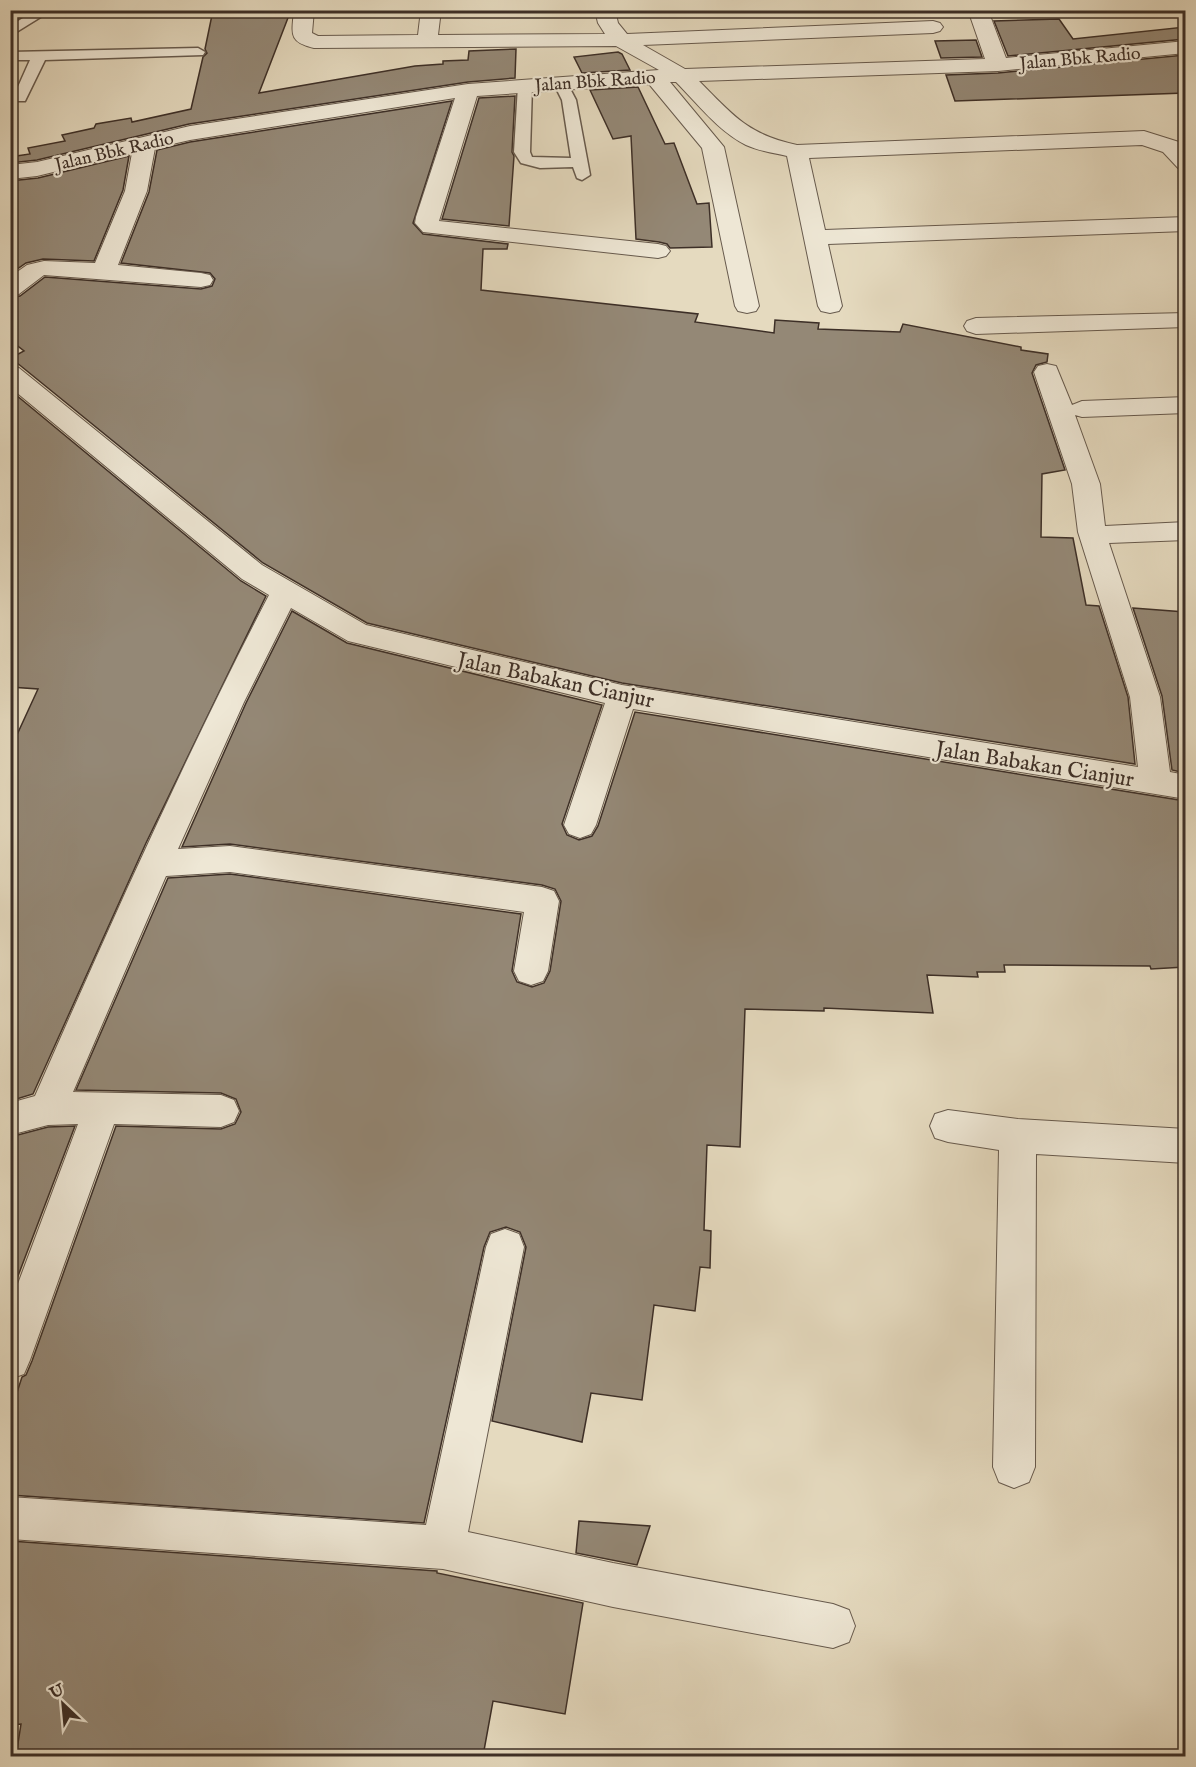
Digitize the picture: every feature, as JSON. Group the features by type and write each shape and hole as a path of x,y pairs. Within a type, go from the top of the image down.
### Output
{"street":[{"path":"304,10 302,36 315,42 624,40 933,27"},
{"path":"427,42 431,10"},
{"path":"605,10 605,21 624,40 668,76 692,104 730,133 747,136 772,147 800,138 860,150 1144,138 1171,147 1185,164"},
{"path":"769,10 771,33"},
{"path":"978,10 998,65"},
{"name":"Jalan Bbk Radio","path":"10,172 37,169 190,133 468,90 668,76 998,65 1185,47"},
{"path":"668,76 713,147 747,306"},
{"path":"468,90 428,216 427,223 431,227 658,251"},
{"path":"800,138 815,237 830,306"},
{"path":"104,271 136,191 145,144"},
{"path":"815,237 1185,224"},
{"path":"10,289 34,270 44,268 201,280"},
{"path":"976,326 1185,320"},
{"path":"1047,372 1086,484 1092,532 1146,697 1156,782"},
{"name":"Jalan Babakan Cianjur","path":"10,374 252,572 358,634 622,696 1185,787"},
{"path":"1082,409 1185,405"},
{"path":"1112,534 1185,531"},
{"path":"48,1109 120,941 230,702 285,592"},
{"path":"580,825 622,696"},
{"path":"156,863 230,859 542,901 531,971"},
{"path":"10,1360 102,1107"},
{"path":"10,1119 48,1109 102,1107 222,1111"},
{"path":"948,1126 1018,1136 1185,1146"},
{"path":"1014,1467 1018,1136"},
{"path":"443,1548 505,1247"},
{"path":"10,1518 443,1548 613,1585 833,1626"}],"lane":[{"path":"10,32 46,10"},
{"path":"10,56 198,52"},
{"path":"20,98 39,56"},
{"path":"525,86 522,152 526,160 581,169 569,100 561,84"}],"building":[{"path":"250,10 291,10 259,93 415,66 443,64 443,61 468,60 469,51 516,49 515,78 468,82 189,124 37,160 10,163 10,157 30,154 28,148 65,141 62,135 94,128 96,124 131,118 132,122 191,109 203,57 207,53 205,49 212,15 249,15"},
{"path":"1059,19 1073,39 1185,27 1185,39 1008,56 994,21"},
{"path":"976,40 982,57 941,58 935,41"},
{"path":"618,52 622,54 630,70 582,73 574,57"},
{"path":"1185,55 1185,93 955,101 946,75 998,73"},
{"path":"638,87 665,144 674,143 697,204 709,203 712,247 670,248 667,244 636,239 631,136 613,139 590,90"},
{"path":"515,96 509,226 442,219 479,98"},
{"path":"452,101 413,223 423,234 508,244 507,249 483,249 481,290 698,314 695,322 774,333 775,320 819,323 818,329 900,332 903,324 1048,354 1047,362 1036,365 1032,373 1065,470 1042,474 1041,537 1073,538 1086,605 1099,606 1128,697 1135,764 622,683 367,623 263,563 11,358 24,351 10,340 10,298 20,296 45,277 201,289 212,286 215,279 210,273 121,263 149,192 157,150 190,142"},
{"path":"129,156 123,190 94,261 43,259 26,263 10,274 10,181 38,178"},
{"path":"10,390 241,581 266,596 146,843 33,1094 10,1101 10,750 38,689 10,687"},
{"path":"1133,608 1185,612 1185,773 1172,770 1162,696"},
{"path":"292,611 347,643 602,705 562,824 567,835 579,840 592,836 598,826 635,712 1185,801 1185,967 1151,969 1150,966 1004,965 1005,972 977,972 978,977 927,975 933,1013 824,1008 824,1011 745,1009 740,1147 707,1145 704,1230 711,1231 710,1268 700,1267 695,1311 654,1305 642,1400 591,1393 582,1442 492,1421 526,1247 520,1232 506,1227 490,1232 484,1247 424,1523 10,1495 10,1414 22,1377 26,1375 32,1361 116,1126 221,1129 235,1124 241,1112 236,1099 221,1093 76,1090 168,878 230,874 521,914 512,971 517,982 532,987 544,983 550,971 561,901 555,889 542,885 230,844 182,847 246,703"},
{"path":"75,1126 10,1297 10,1137 48,1127"},
{"path":"579,1521 650,1526 637,1565 576,1553"},
{"path":"10,1541 437,1571 437,1573 583,1603 565,1714 493,1701 483,1756 16,1756 21,1724 10,1725"}]}
